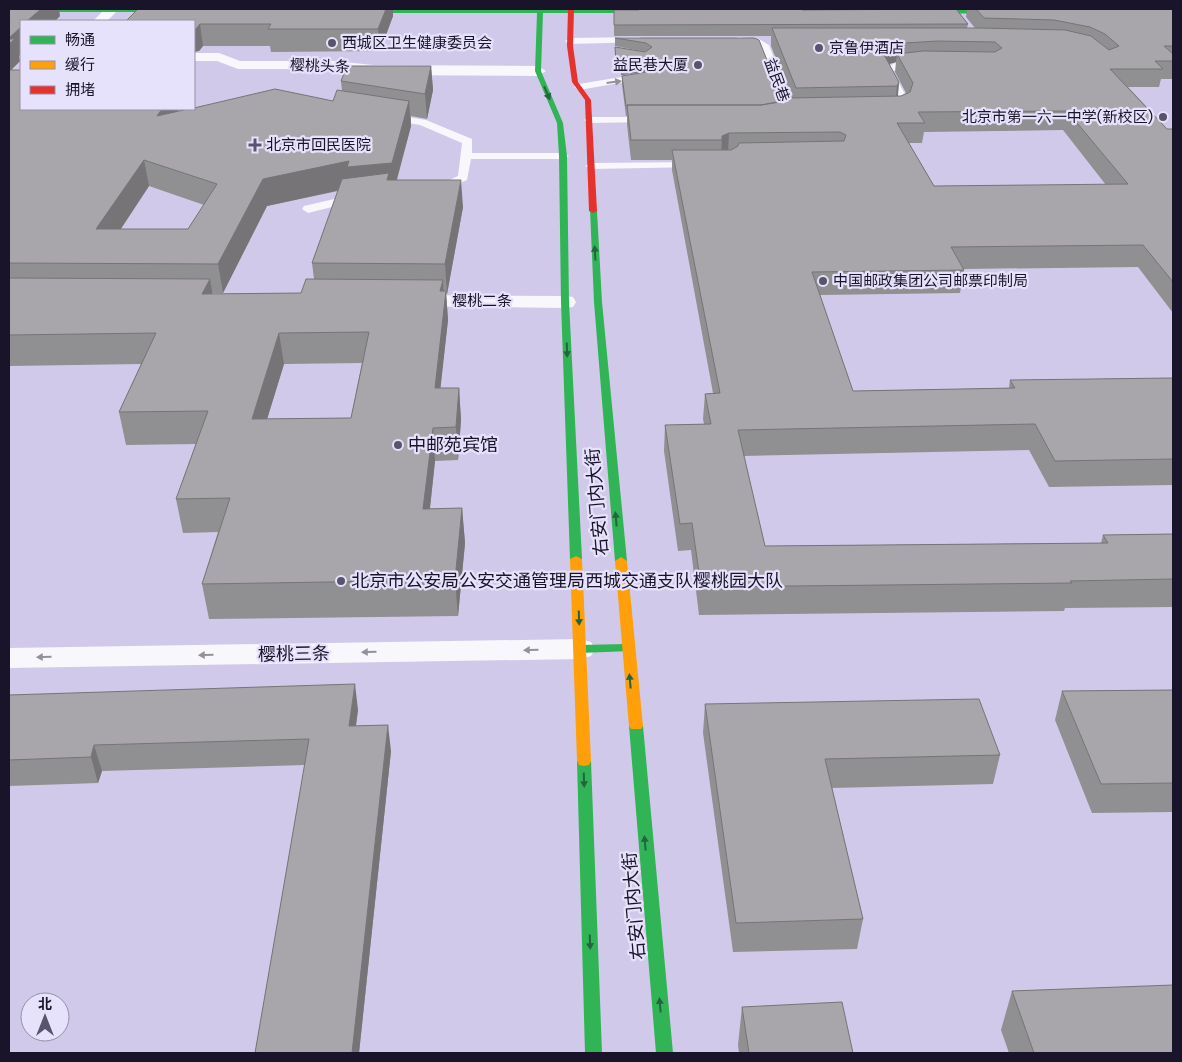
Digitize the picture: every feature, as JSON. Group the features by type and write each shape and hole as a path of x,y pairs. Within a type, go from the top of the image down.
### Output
{"main road":[{"path":"9,10 188,10"},
{"name":"右安门内大街","path":"540,10 538,71 560,123 563,156 594,1053"},
{"name":"右安门内大街","path":"571,10 570,43 575,82 588,100 594,302 665,1053"},
{"path":"342,11 660,11"},
{"path":"906,12 957,15 1014,12"},
{"path":"580,649 627,648"}],"street":[{"path":"101,20 111,10"},
{"name":"樱桃头条","path":"195,57 219,57 238,65 334,65 373,70 538,71"},
{"name":"樱桃二条","path":"386,301 569,302"},
{"name":"樱桃三条","path":"9,658 580,649"}],"lane":[{"path":"570,43 652,40"},
{"name":"益民巷","path":"729,40 756,41 764,45 788,110 791,112 766,119"},
{"path":"756,41 774,41"},
{"path":"570,43 613,50"},
{"path":"880,111 898,110 903,107 904,102 887,70 889,68 904,65 933,65"},
{"path":"579,87 636,80 648,76"},
{"path":"375,115 422,122 468,141 463,178 433,191 424,192"},
{"path":"589,120 656,120"},
{"path":"466,156 563,156"},
{"path":"591,166 710,165"},
{"path":"308,209 350,199 368,197"}],"building":[{"path":"9,9 41,9 28,20 20,20 20,28 9,38"},
{"path":"138,9 386,9 378,29 268,29 271,24 200,24 195,29 195,20 127,20"},
{"path":"956,9 968,24 614,25 614,10"},
{"path":"976,9 1173,9 1173,46 1164,46 1173,54 1173,61 1155,61 1163,69 1110,69 1167,129 1173,129 1173,282 1143,245 951,247 964,270 812,272 853,391 1015,388 1010,380 1173,378 1173,459 1055,461 1035,424 738,430 765,546 1108,543 1103,535 1173,534 1173,579 1070,581 1072,583 701,587 692,523 680,524 665,425 711,424 705,394 720,393 672,150 731,150 738,146 739,143 844,141 846,135 840,132 729,133 722,136 722,140 631,140 627,105 761,105 786,101 789,98 901,96 910,92 913,83 897,54 923,51 995,52 1002,48 995,42 937,41 905,43 882,51 899,82 897,86 796,88 772,28 1065,30 1091,36 1109,50 1119,46 1105,34 1090,27 1054,20 984,18","holes":["1067,111 1128,184 934,186 897,123 925,123 918,112"]},
{"path":"615,38 754,38 759,40 782,98 777,102 761,105 626,106 622,76 652,71 653,65 648,62 621,67 621,64 616,64 615,47 645,52 652,47 646,43"},
{"path":"347,66 431,66 425,94 341,81"},
{"path":"9,70 20,70 20,110 161,110 157,116 184,110 195,110 195,108 275,89 333,101 337,90 409,101 392,163 347,167 349,161 263,179 218,264 9,263","holes":["144,160 217,184 188,229 96,229"]},
{"path":"389,173 387,180 461,180 445,264 312,263 342,179"},
{"path":"9,278 210,279 202,294 301,293 306,279 443,280 440,291 446,291 435,388 459,388 456,427 433,428 423,509 462,508 455,580 202,584 230,498 176,499 208,411 119,412 156,333 9,335","holes":["369,332 351,418 252,419 279,333"]},
{"path":"355,684 349,726 388,725 352,1053 255,1053 309,739 94,745 91,757 9,760 9,695"},
{"path":"1173,690 1173,783 1101,784 1062,691"},
{"path":"979,699 1000,755 825,759 863,919 736,923 705,704"},
{"path":"1173,985 1173,1053 1034,1053 1012,991"},
{"path":"842,1002 853,1053 749,1053 742,1007"}],"traffic: fast":[{"path":"540,9 538,71 560,123 563,156 565,302 576,559"},
{"path":"9,10 174,10"},
{"path":"355,11 652,11"},
{"path":"922,12 1004,12"},
{"path":"593,211 598,302 621,561"},
{"path":"580,649 627,648"},
{"path":"636,726 665,1053"},
{"path":"584,761 594,1053"}],"traffic: slow":[{"path":"576,559 584,761"},
{"path":"621,561 636,726"}],"traffic: jam":[{"path":"571,9 570,46 575,82 588,100 593,211"}],"place":[{"name":"西城区卫生健康委员会","path":"332,43"},
{"name":"京鲁伊酒店","path":"819,48"},
{"name":"益民巷大厦","path":"698,65"},
{"name":"北京市第一六一中学(新校区)","path":"1163,117"},
{"name":"北京市回民医院","path":"255,145"},
{"name":"中国邮政集团公司邮票印制局","path":"823,281"},
{"name":"中邮苑宾馆","path":"398,445"},
{"name":"北京市公安局公安交通管理局西城交通支队樱桃园大队","path":"341,581"}]}
